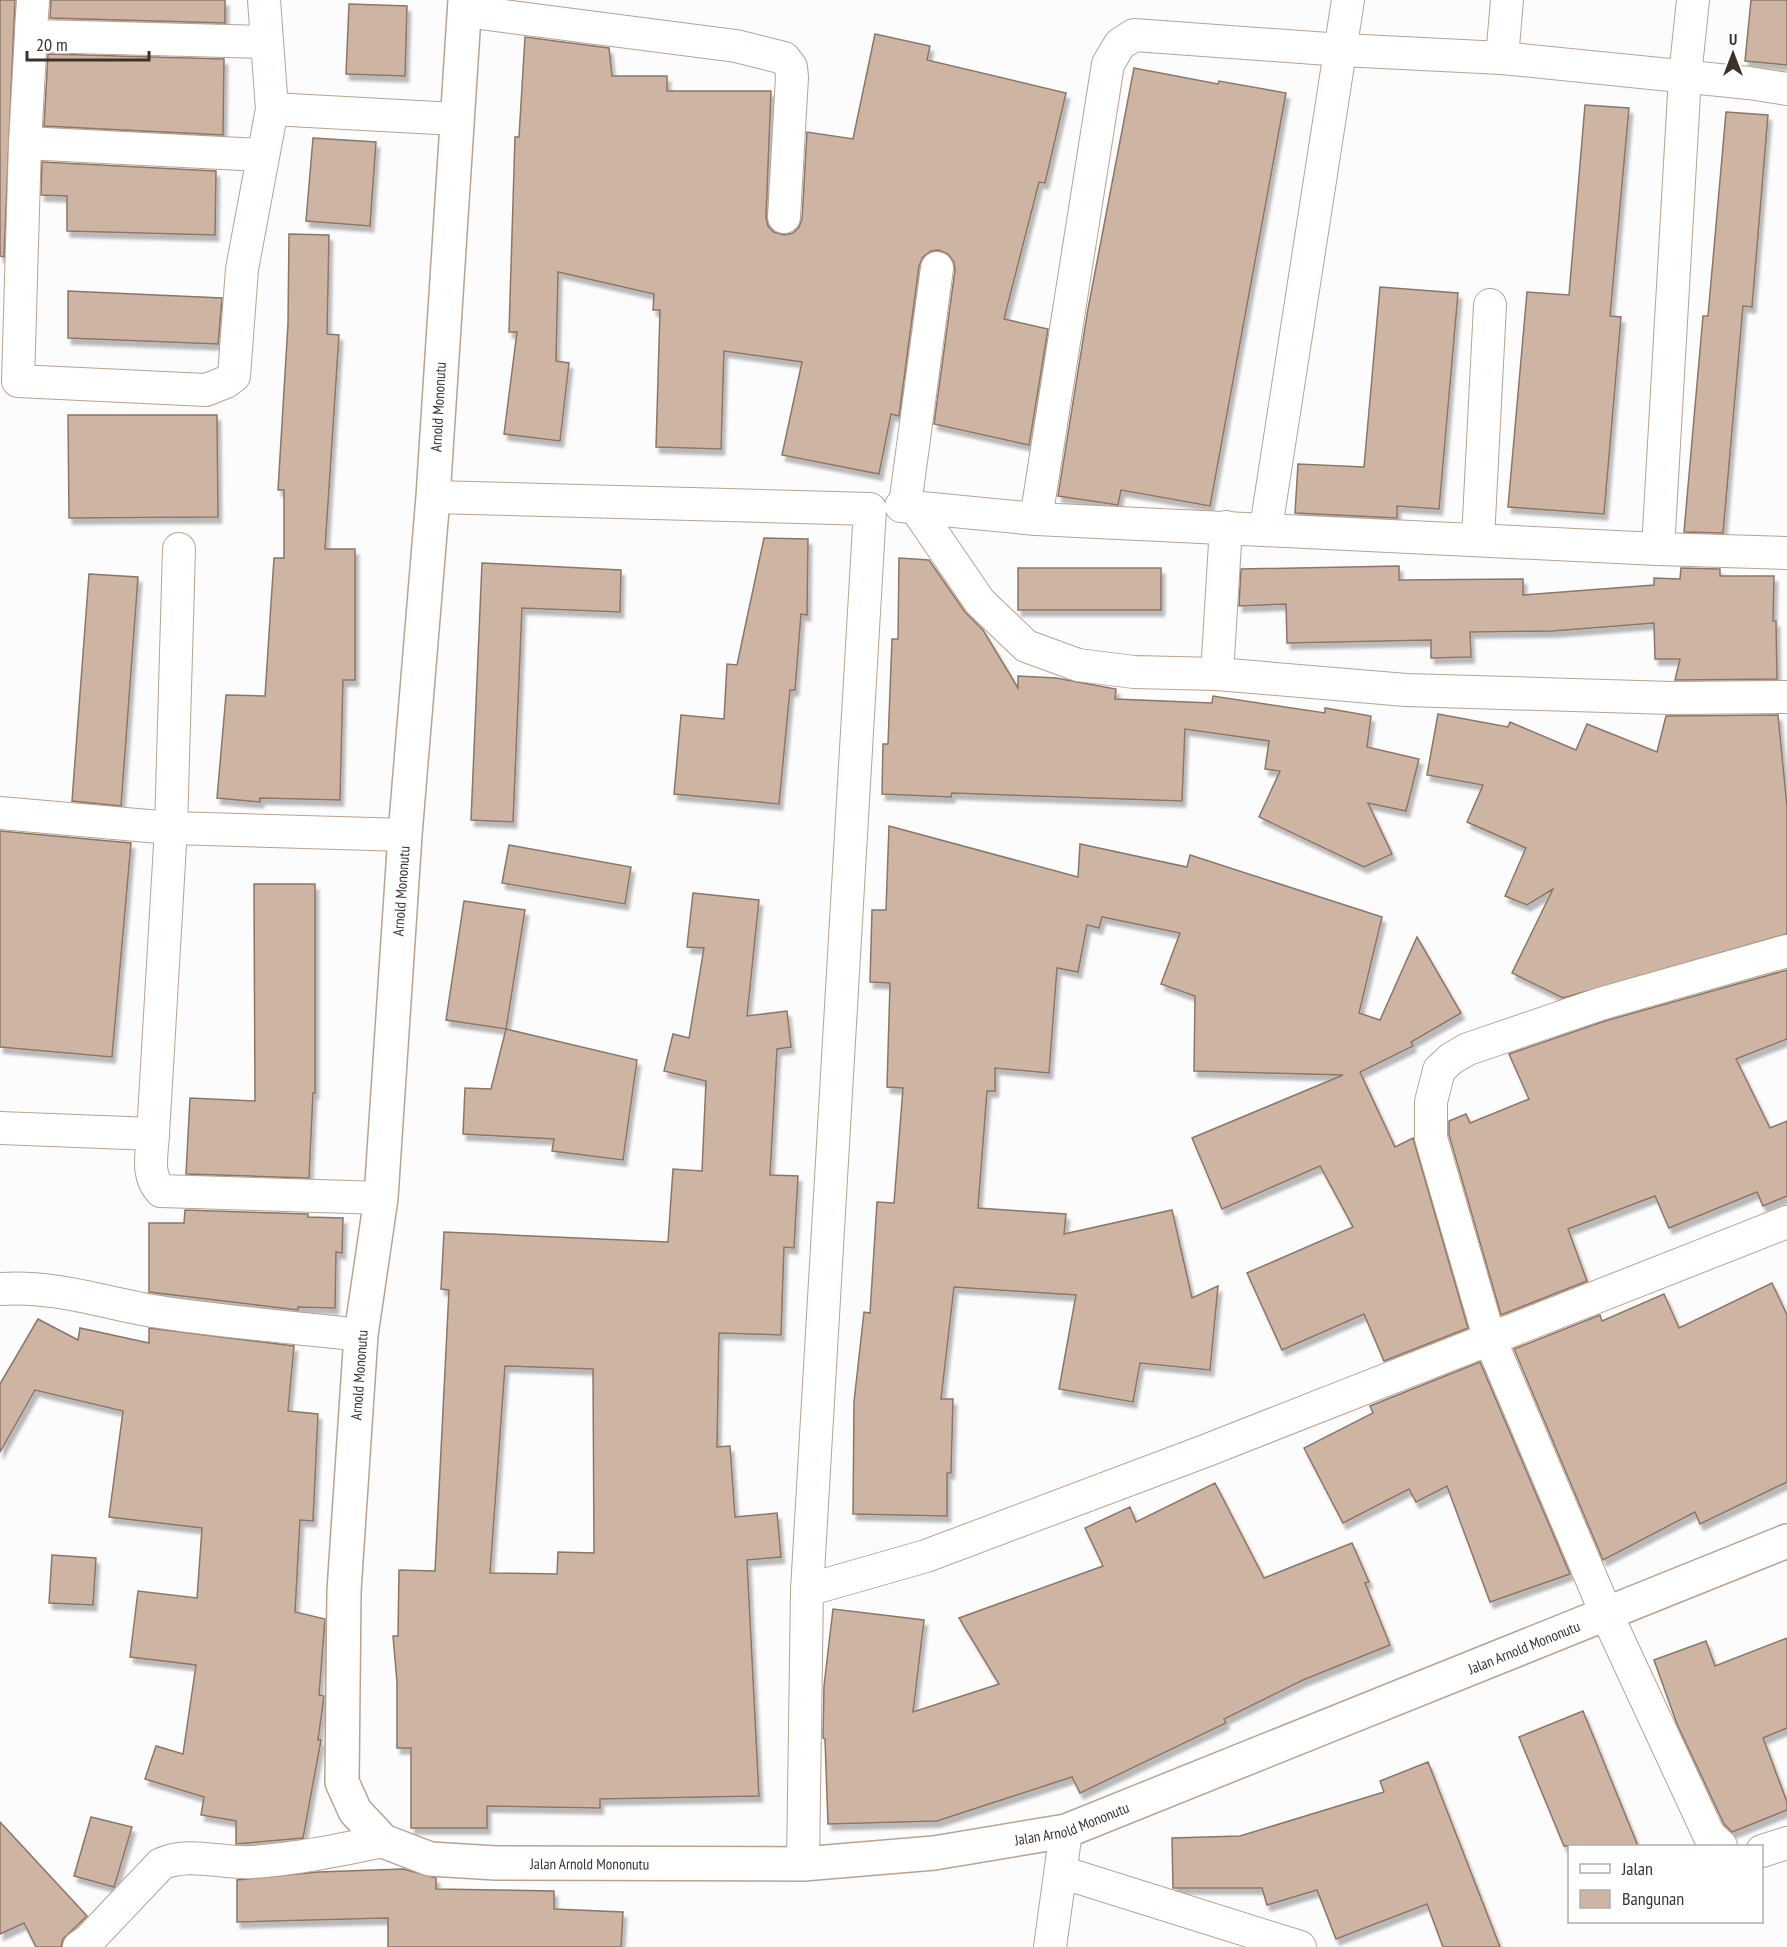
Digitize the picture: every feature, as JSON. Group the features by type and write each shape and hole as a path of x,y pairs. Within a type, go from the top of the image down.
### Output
{"street":[{"path":"33,0 25,143 18,381 206,390 234,376 242,269 272,109 264,0"},
{"path":"1266,528 1348,0"},
{"path":"1502,58 1507,0"},
{"path":"1658,549 1685,76 1693,0"},
{"path":"465,5 736,46 784,58 791,67 792,77 784,217"},
{"name":"Arnold Mononutu","path":"342,1782 344,1591 361,1335 381,1197 405,835 433,497 455,119 465,5"},
{"path":"31,33 36,36 266,42"},
{"path":"1036,519 1108,64 1120,44 1134,35 1342,50 1502,58 1685,76 1787,89"},
{"path":"272,109 455,119"},
{"path":"25,143 263,155"},
{"path":"937,268 910,506 980,602 1026,646 1078,665 1134,672 1217,674 1406,690 1671,698 1787,697"},
{"path":"1478,539 1490,305"},
{"path":"433,497 870,509 910,506 1036,519 1266,528 1658,549 1787,553"},
{"path":"803,1864 807,1590 870,509"},
{"path":"1217,674 1226,527"},
{"path":"179,549 171,828 151,1171 153,1182 161,1191 381,1197"},
{"path":"0,813 171,828 405,835"},
{"path":"1720,1845 1709,1836 1606,1613 1489,1337 1431,1138 1431,1102 1439,1070 1452,1058 1468,1049 1589,1007 1787,951"},
{"path":"0,1128 153,1134"},
{"path":"807,1590 926,1556 1205,1451 1787,1221"},
{"path":"0,1289 87,1295 150,1310 194,1317 361,1335"},
{"name":"Jalan Arnold Mononutu","path":"342,1782 355,1811 383,1841 430,1859 485,1862 803,1864 934,1853 1066,1831 1787,1541"},
{"path":"1050,1947 1066,1831"},
{"path":"79,1947 89,1940 162,1864 176,1857 248,1862 301,1858 383,1841"},
{"path":"1763,1850 1787,1842"},
{"path":"1061,1872 1300,1947"}],"building":[{"path":"0,0 15,0 4,257 0,256"},
{"path":"51,0 225,0 225,23 50,18"},
{"path":"1751,0 1787,0 1787,65 1745,61"},
{"path":"349,4 407,6 405,76 346,74"},
{"path":"875,34 930,46 927,60 1066,93 1045,183 1039,182 1004,319 1048,329 1029,445 934,424 955,270 954,262 948,254 939,250 931,251 923,257 919,266 899,416 891,414 879,474 782,455 802,362 724,351 721,449 656,447 660,310 653,310 654,294 558,272 556,361 569,363 560,441 504,434 517,332 509,332 515,137 519,137 525,37 609,48 612,76 667,76 667,91 771,91 766,217 768,226 774,232 784,235 793,233 799,227 802,219 807,132 853,139"},
{"path":"48,54 224,59 223,135 44,126"},
{"path":"1134,68 1218,84 1219,81 1286,93 1210,506 1121,490 1118,505 1058,496 1088,309"},
{"path":"1585,105 1629,108 1610,316 1621,317 1604,514 1508,507 1527,292 1569,295"},
{"path":"1726,112 1768,115 1752,307 1743,306 1723,533 1684,532 1703,316 1708,316"},
{"path":"313,138 376,142 370,226 306,221"},
{"path":"42,162 216,171 215,235 67,231 67,196 41,195"},
{"path":"289,234 329,235 327,334 339,335 325,549 355,549 355,680 343,680 340,800 260,798 260,802 217,798 226,695 265,696 274,558 284,558 284,490 278,490 288,324"},
{"path":"1380,287 1458,293 1439,509 1397,506 1397,518 1295,513 1298,464 1364,467"},
{"path":"68,291 222,298 218,344 68,338"},
{"path":"68,415 217,415 218,517 69,518"},
{"path":"764,538 808,539 807,615 801,614 795,690 790,690 779,804 674,794 681,715 724,719 727,664 737,665"},
{"path":"899,558 929,560 965,612 983,630 1018,688 1018,676 1056,678 1116,689 1115,699 1212,703 1213,696 1325,713 1325,708 1371,716 1367,747 1419,759 1406,811 1368,803 1392,854 1364,867 1259,817 1280,771 1265,769 1269,741 1185,729 1182,801 952,793 951,797 882,794 883,744 888,744 892,639 898,639"},
{"path":"482,563 621,570 620,612 522,608 513,822 471,820"},
{"path":"1399,566 1399,580 1523,579 1523,595 1654,585 1654,578 1680,579 1681,568 1720,569 1720,576 1774,576 1773,621 1776,621 1777,679 1675,680 1680,659 1655,659 1654,623 1553,631 1470,632 1471,657 1431,658 1431,640 1287,643 1286,604 1239,606 1241,569"},
{"path":"1018,568 1161,568 1161,610 1018,610"},
{"path":"89,574 138,577 121,806 72,801"},
{"path":"1438,714 1508,727 1510,722 1576,750 1587,724 1657,752 1666,716 1778,715 1787,807 1787,934 1563,998 1512,973 1553,889 1527,905 1505,896 1526,848 1467,822 1483,785 1427,775"},
{"path":"889,826 1078,877 1080,844 1187,867 1190,855 1382,917 1359,1013 1380,1020 1417,937 1461,1013 1411,1042 1413,1046 1360,1072 1395,1147 1413,1138 1468,1328 1384,1361 1364,1314 1282,1350 1247,1273 1353,1227 1320,1166 1222,1209 1192,1138 1343,1075 1194,1071 1195,996 1161,984 1180,933 1102,917 1099,928 1087,925 1078,972 1057,968 1049,1073 995,1068 995,1091 987,1091 978,1208 1066,1214 1064,1234 1172,1210 1192,1298 1218,1286 1210,1370 1140,1363 1133,1402 1059,1389 1076,1295 954,1287 941,1399 953,1399 951,1473 947,1473 947,1516 853,1514 854,1402 864,1312 870,1313 877,1202 894,1203 903,1088 887,1087 890,983 870,982 872,910 886,910"},
{"path":"0,831 131,843 112,1057 0,1047"},
{"path":"509,845 631,867 625,904 502,883"},
{"path":"254,884 315,884 315,1093 313,1093 309,1178 186,1174 190,1098 255,1101"},
{"path":"693,893 759,900 747,1016 787,1011 791,1047 777,1049 770,1175 798,1176 794,1248 784,1247 781,1335 719,1333 717,1447 730,1446 735,1517 777,1513 781,1557 747,1560 759,1796 600,1799 600,1808 487,1806 487,1828 411,1828 411,1748 397,1748 397,1682 393,1636 398,1636 399,1570 435,1571 449,1290 441,1289 444,1232 668,1242 673,1169 702,1171 706,1081 664,1071 673,1034 689,1038 704,948 687,947","holes":["505,1366 593,1369 594,1553 558,1552 557,1574 490,1573"]},
{"path":"464,901 525,910 506,1029 446,1020"},
{"path":"1787,970 1787,1039 1736,1059 1770,1128 1787,1121 1787,1196 1763,1206 1757,1192 1669,1228 1655,1196 1568,1229 1587,1281 1501,1315 1449,1135 1449,1121 1466,1114 1470,1123 1529,1099 1509,1054 1605,1021"},
{"path":"506,1029 637,1060 623,1160 552,1151 554,1139 463,1134 465,1088 491,1089"},
{"path":"185,1210 308,1214 308,1217 343,1218 342,1253 336,1252 335,1308 298,1307 298,1310 149,1292 149,1223 184,1223"},
{"path":"1772,1283 1787,1315 1787,1482 1700,1524 1695,1512 1603,1560 1514,1349 1600,1315 1602,1321 1664,1294 1679,1328"},
{"path":"38,1319 78,1340 80,1328 149,1343 149,1328 294,1346 288,1411 318,1414 313,1521 300,1520 295,1612 325,1619 319,1695 324,1696 318,1740 321,1740 303,1838 236,1844 236,1821 201,1815 204,1797 145,1779 156,1746 183,1754 196,1665 130,1657 138,1591 197,1598 202,1528 109,1517 123,1411 35,1390 0,1452 0,1384"},
{"path":"1480,1362 1570,1574 1490,1602 1447,1486 1416,1502 1409,1489 1343,1523 1304,1448 1373,1413 1370,1406"},
{"path":"1215,1483 1264,1578 1352,1543 1369,1582 1365,1583 1390,1645 1303,1680 1224,1719 1226,1723 1080,1793 1072,1777 937,1821 828,1824 825,1739 823,1738 824,1686 833,1609 924,1620 913,1712 999,1684 959,1618 1103,1566 1085,1528 1130,1507 1136,1522"},
{"path":"52,1555 96,1558 93,1605 49,1603"},
{"path":"1787,1638 1787,1728 1763,1738 1787,1802 1787,1810 1732,1832 1724,1824 1677,1724 1654,1660 1706,1641 1715,1666"},
{"path":"1583,1711 1638,1845 1564,1846 1519,1737"},
{"path":"1428,1762 1500,1947 1443,1947 1427,1904 1336,1939 1317,1890 1267,1905 1262,1888 1173,1888 1172,1838 1240,1836 1384,1792 1380,1781"},
{"path":"91,1817 132,1827 114,1887 74,1876"},
{"path":"0,1822 87,1916 63,1939 61,1947 36,1947 24,1923 0,1934"},
{"path":"403,1869 436,1878 436,1889 554,1891 554,1909 623,1912 621,1947 388,1947 388,1918 237,1922 237,1880 318,1872"}]}
